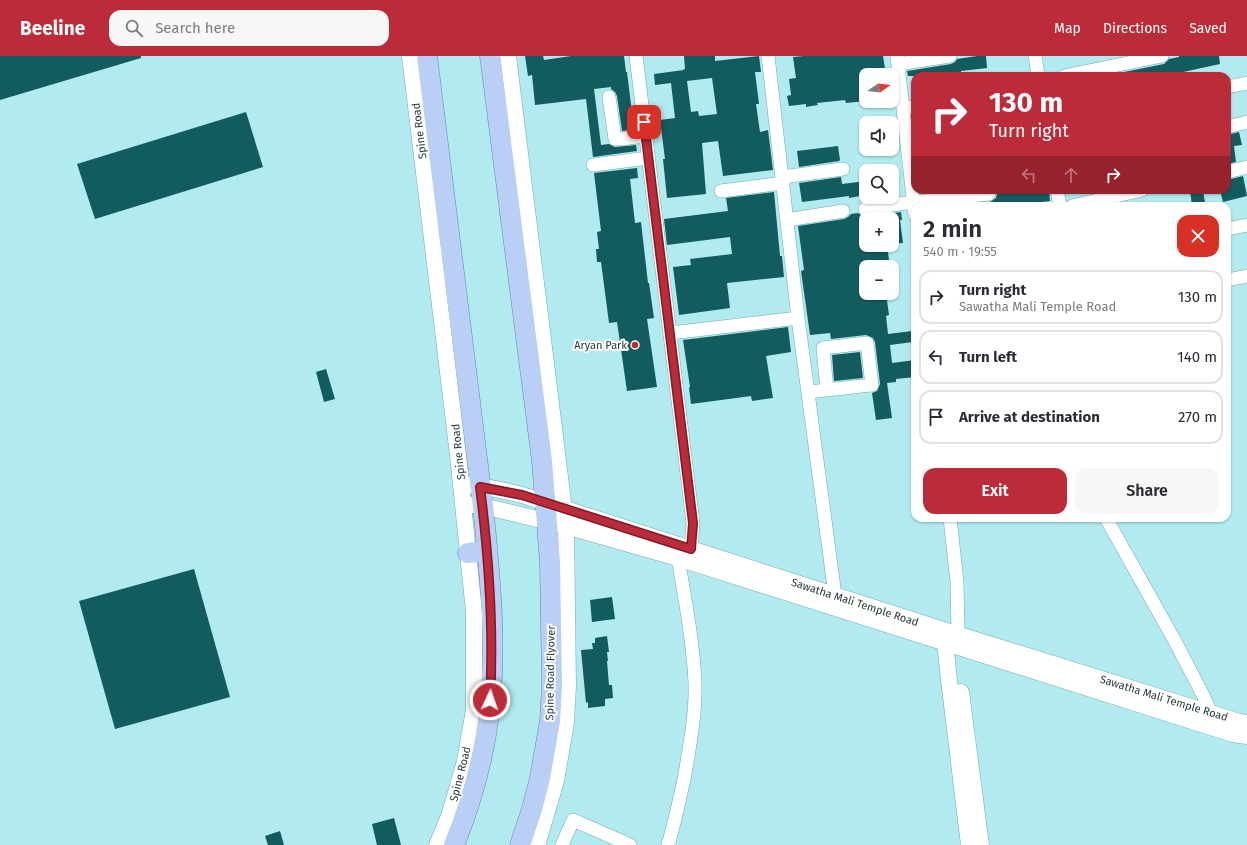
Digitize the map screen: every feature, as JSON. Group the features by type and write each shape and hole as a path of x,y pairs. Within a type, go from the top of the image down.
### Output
{"main road":[{"name":"Spine Road","path":"427,56 471,486 483,506"},
{"path":"490,56 542,461 546,511"},
{"path":"454,845 464,821 473,791 480,764 489,713 492,662 491,611 478,552 483,506"},
{"name":"Spine Road Flyover","path":"520,845 532,809 540,778 550,721 552,686 552,627 550,563 546,511"}],"street":[{"name":"Spine Road","path":"410,56 471,486 463,504 478,552 474,612 474,710 460,780 449,816 437,845"},
{"path":"508,56 566,526 568,686 566,723 556,781 537,845"},
{"path":"636,56 693,523 691,549"},
{"path":"768,56 798,318 835,595"},
{"path":"911,141 909,108 897,60 950,56"},
{"path":"1035,56 1037,72"},
{"path":"1084,72 1162,56"},
{"path":"1231,86 1247,83"},
{"path":"609,97 615,139 621,140 646,136"},
{"path":"1231,126 1247,122"},
{"path":"593,165 648,158"},
{"path":"1231,171 1247,168"},
{"path":"721,191 843,169"},
{"path":"913,194 913,202 989,194"},
{"path":"1090,202 1124,194"},
{"path":"865,209 911,202"},
{"path":"787,220 843,211"},
{"path":"1231,228 1247,225"},
{"path":"1231,279 1247,276"},
{"path":"671,333 798,318"},
{"path":"808,392 827,390 872,385 867,343 823,348 827,390"},
{"name":"Sawatha Mali Temple Road","path":"471,486 522,495 566,526 952,639 1239,722 1247,723"},
{"name":"Sawatha Mali Temple Road","path":"463,504 546,511 564,508 835,595 952,639 1233,734 1247,736"},
{"path":"950,522 957,582 952,639 969,845"},
{"path":"1108,522 1176,644 1211,713"},
{"path":"668,845 679,804 694,719 695,684 692,646 678,558"},
{"path":"952,639 981,845"},
{"path":"562,845 573,820 612,841 630,845"}],"building":[{"path":"0,56 141,56 141,58 0,100"},
{"path":"525,56 543,56 544,60 571,56 624,56 634,129 622,131 617,96 611,87 594,89 601,145 609,144 615,147 636,145 637,151 593,157 586,99 535,105 532,75 528,76"},
{"path":"684,56 715,56 715,61 759,56 761,72 755,72 759,104 756,104 760,132 768,130 773,170 723,176 718,141 702,143 706,194 667,198 663,159 665,159 660,120 675,118 671,83 655,85 654,74 685,69","holes":["712,78 717,114 699,116 698,111 691,112 687,81"]},
{"path":"883,56 885,68 859,68 859,102 846,103 845,100 817,103 818,105 806,107 806,104 789,106 787,96 791,95 789,79 796,78 793,57"},
{"path":"986,56 987,68 961,72 911,72 911,76 908,76 907,71 951,64 957,59"},
{"path":"1219,56 1220,64 1183,72 1124,72 1164,64 1169,59 1179,57"},
{"path":"246,112 263,167 95,219 77,164"},
{"path":"1239,132 1242,145 1234,146 1236,162 1231,163 1231,134"},
{"path":"838,146 839,161 799,167 797,151"},
{"path":"637,168 638,178 630,179 635,223 641,222 648,283 654,318 647,319 657,387 627,391 617,322 609,323 601,262 597,262 596,249 599,249 597,232 601,231 594,173"},
{"path":"1243,176 1247,196 1223,202 1221,194 1231,194 1231,179"},
{"path":"841,177 842,184 859,182 859,196 849,198 849,196 802,202 799,183"},
{"path":"774,192 780,256 782,256 784,277 727,283 730,308 679,315 673,267 691,265 690,259 732,254 730,237 667,245 664,219 728,211 726,198"},
{"path":"997,194 1049,194 1050,201 990,202 996,198"},
{"path":"1190,194 1204,194 1205,202 1192,202"},
{"path":"899,212 901,212 902,220 900,220 903,243 899,243"},
{"path":"858,213 859,252 888,252 889,260 859,260 859,300 887,300 889,315 886,316 888,334 911,331 911,342 890,345 892,363 911,361 911,377 896,379 896,382 887,383 892,418 876,420 872,393 877,391 880,384 875,342 873,338 866,335 831,339 830,333 810,335 801,271 804,270 798,226 844,219 851,214"},
{"path":"788,327 791,352 766,356 773,398 752,401 751,396 691,404 683,340"},
{"path":"860,352 863,378 834,381 832,355"},
{"path":"326,369 335,399 324,402 316,372"},
{"path":"194,569 230,697 115,729 79,601"},
{"path":"612,597 615,619 592,622 590,600"},
{"path":"607,636 609,652 607,652 607,661 609,685 612,685 613,698 605,699 605,706 588,708 588,702 586,703 581,650 593,649 592,643 595,643 595,638"},
{"path":"394,818 401,845 377,845 372,824"},
{"path":"280,831 284,845 268,845 265,836"}],"place":[{"name":"Aryan Park","path":"635,345"}],"route":[{"path":"490,700 492,662 491,611 487,551 480,487 522,495 691,549 693,523 671,333 644,122"}]}
